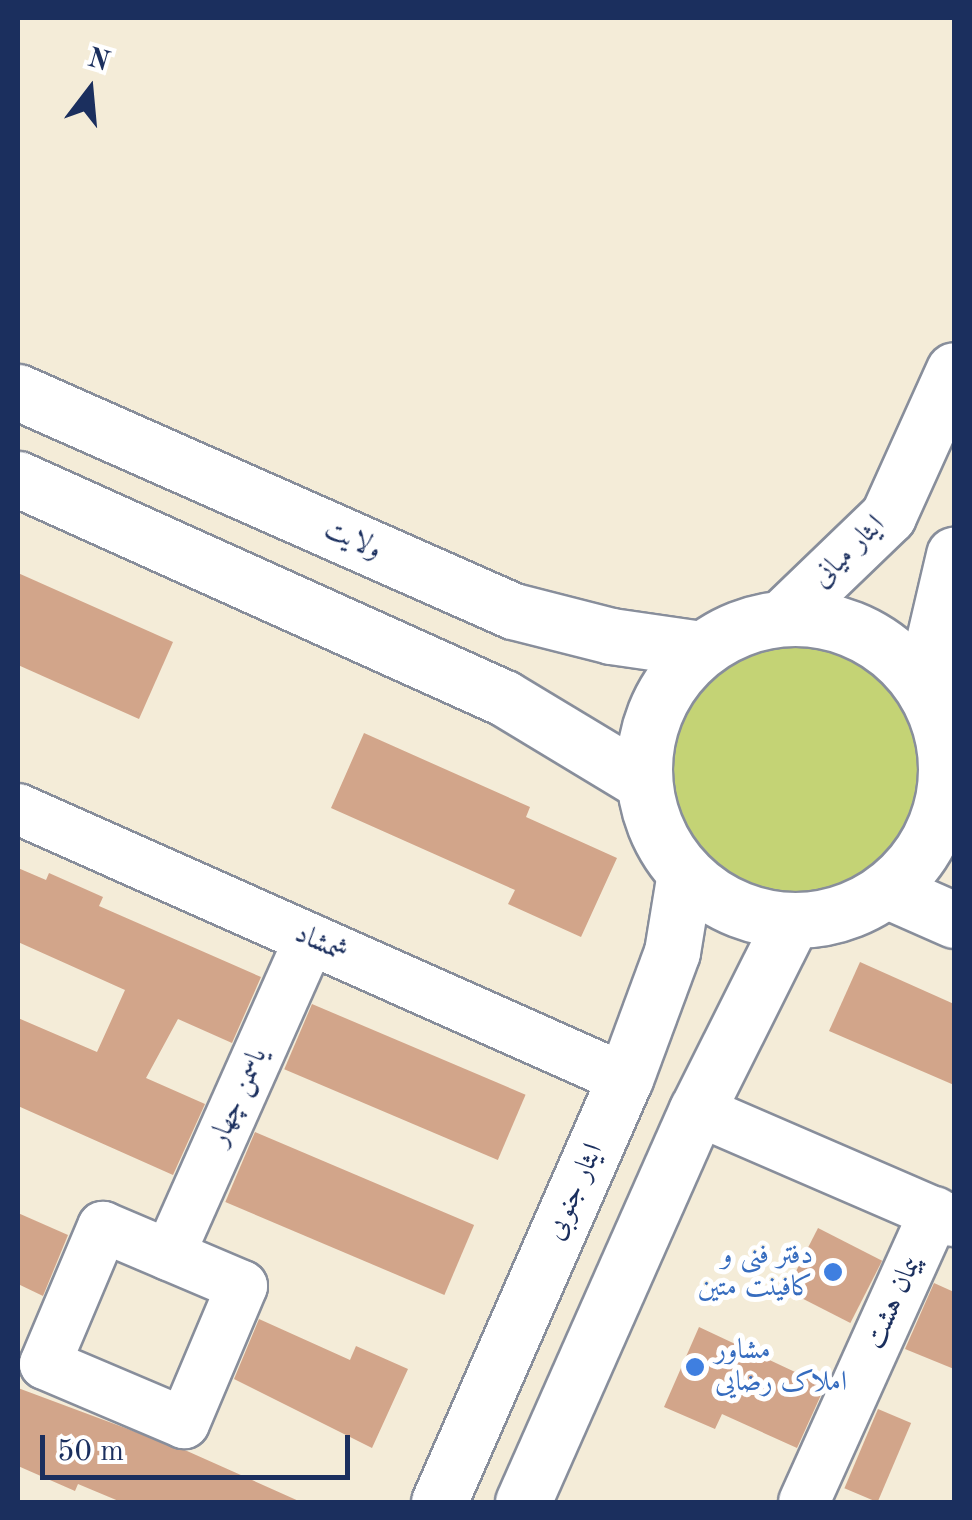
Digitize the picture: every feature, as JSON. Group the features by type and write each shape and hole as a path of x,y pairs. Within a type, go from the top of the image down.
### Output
{"main road":[{"name":"ایثار میانی","path":"783,617 888,516 954,370"},
{"name":"ولایت","path":"18,392 514,611 611,636 701,649"},
{"path":"18,480 504,698 643,782"},
{"path":"940,719 897,655 863,633 824,619 783,617 740,627 701,649 655,708 643,782 650,815 685,873 728,904 792,920 842,913 886,890 913,866 944,801 940,719 954,555"},
{"name":"ایثار جنوبی","path":"438,1502 625,1079 672,952 685,873"},
{"path":"886,890 954,920"},
{"path":"523,1502 697,1110 792,920"}],"street":[{"name":"شمشاد","path":"18,809 625,1079"},
{"name":"یاسمن چهار","path":"169,1255 310,939"},
{"path":"697,1110 945,1216"},
{"name":"پیمان هشت","path":"804,1502 945,1216"}],"green space":[{"path":"796,640 845,650 887,678 915,720 925,769 915,818 887,860 845,888 796,898 747,888 705,860 677,818 667,769 677,720 705,678 747,650"}],"building":[{"path":"18,573 173,642 139,719 18,665"},
{"path":"364,733 530,807 526,817 617,858 581,937 508,904 515,890 331,808"},
{"path":"18,868 46,880 49,873 103,897 99,906 261,977 232,1043 178,1019 146,1078 205,1104 173,1175 18,1106 18,1018 97,1052 125,990 18,942"},
{"path":"860,962 954,1004 954,1085 829,1031"},
{"path":"312,1004 526,1095 498,1160 284,1069"},
{"path":"255,1132 474,1225 444,1295 225,1202"},
{"path":"18,1213 68,1235 43,1296 18,1284"},
{"name":"دفتر فنی و کافینت متین","path":"818,1228 882,1261 850,1323 786,1290"},
{"path":"934,1283 954,1292 954,1369 905,1349"},
{"path":"259,1319 350,1360 356,1346 408,1369 372,1448 234,1379"},
{"path":"699,1327 825,1386 797,1448 722,1414 715,1429 664,1407"},
{"path":"18,1388 187,1451 301,1502 121,1502 78,1484 75,1491 18,1466"},
{"path":"878,1409 911,1423 878,1502 844,1488"}],"place":[{"name":"دفتر فنی و کافینت متین","path":"833,1272"},
{"name":"مشاور املاک رضایی","path":"695,1367"}]}
